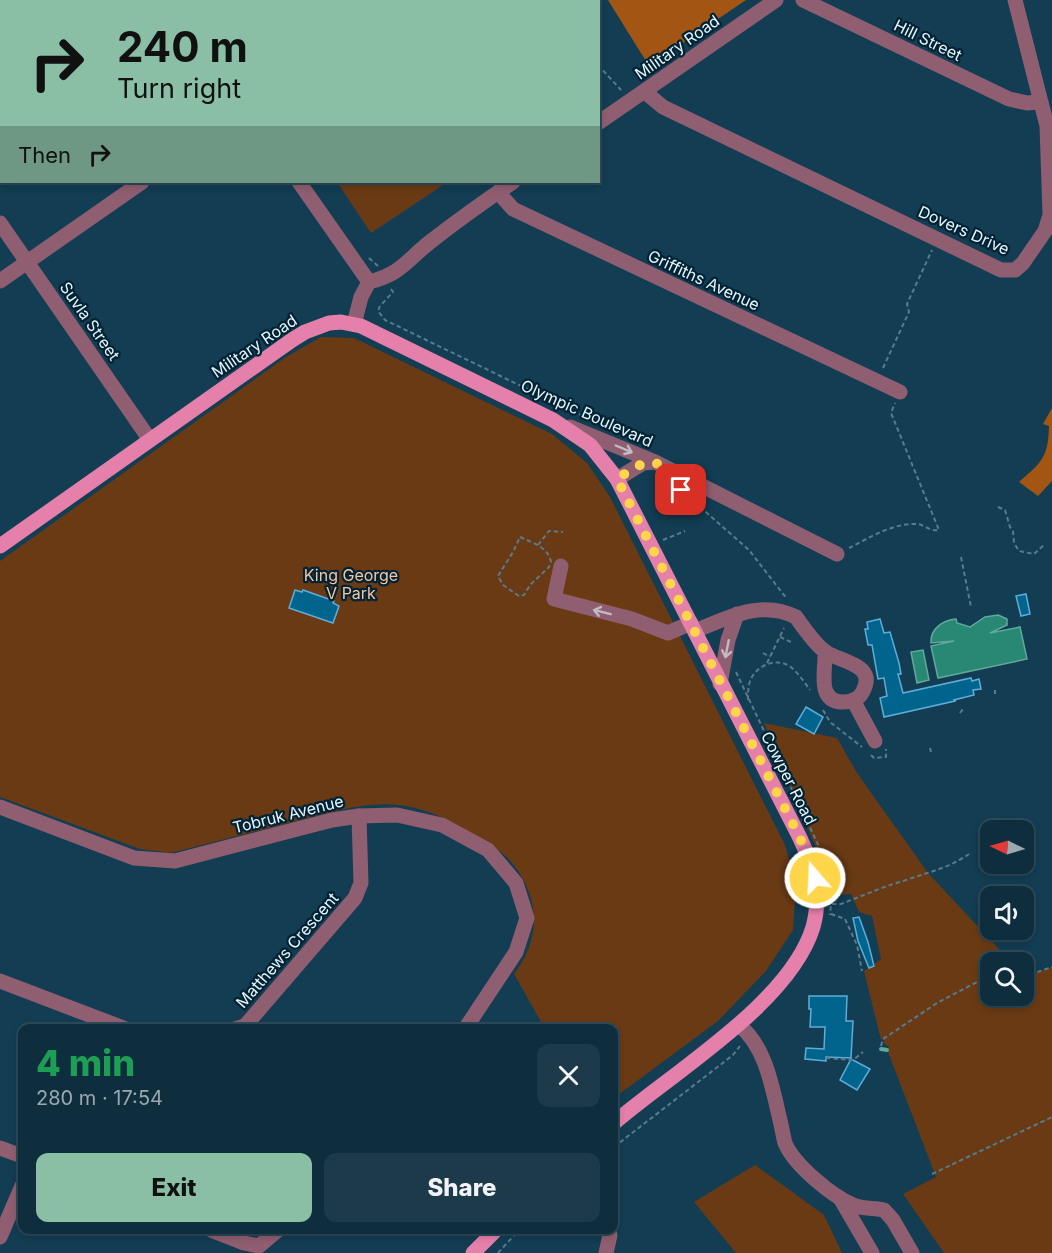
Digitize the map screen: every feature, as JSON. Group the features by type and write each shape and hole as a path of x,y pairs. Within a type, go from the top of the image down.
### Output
{"main road":[{"name":"Military Road","path":"0,546 305,332 329,323 354,324"},
{"name":"Olympic Boulevard","path":"354,324 390,339 553,420"},
{"name":"Cowper Road","path":"553,420 590,445 617,479 808,855 815,878 813,925 799,956 783,978 739,1024 618,1120"},
{"path":"473,1253 491,1234"}],"street":[{"name":"Military Road","path":"600,122 776,0"},
{"name":"Hill Street","path":"803,0 1009,99 1028,103 1040,102"},
{"name":"Dovers Drive","path":"645,92 663,107 1000,270 1015,270 1023,263 1045,231 1050,215 1047,126 1015,0"},
{"path":"0,281 141,183"},
{"path":"300,183 369,282"},
{"path":"354,324 361,297 369,282 386,278 402,269 428,243 512,183"},
{"name":"Griffiths Avenue","path":"498,192 513,209 900,392"},
{"name":"Suvla Street","path":"0,223 150,440"},
{"name":"Olympic Boulevard","path":"553,420 656,462 837,554"},
{"path":"617,479 643,463 656,462"},
{"path":"561,566 554,599 632,619 668,633 752,609 776,610 796,617 825,652 855,664 863,671 864,690 857,698 837,702 825,692 823,683 825,652"},
{"path":"720,684 728,640 737,615"},
{"path":"853,700 875,741"},
{"name":"Tobruk Avenue","path":"0,807 134,858 175,861 332,820 359,816 397,815 442,825 488,850 516,884 526,918 516,952 468,1024"},
{"name":"Matthews Crescent","path":"247,1024 355,898 361,883 359,816"},
{"path":"0,981 113,1024"},
{"path":"739,1024 750,1034 766,1067 786,1143 794,1156 812,1175 840,1198 855,1207 884,1210 893,1220 912,1253"},
{"path":"0,1148 18,1155"},
{"path":"1,1233 18,1195"},
{"path":"840,1198 872,1253"},
{"path":"221,1234 259,1246 273,1234"},
{"path":"606,1253 610,1234"}],"path":[{"path":"600,66 621,90"},
{"path":"886,363 909,312 907,304 937,239"},
{"path":"393,292 378,311 385,320 585,417"},
{"path":"837,554 890,528 919,524 933,531 939,530 891,413 900,392"},
{"path":"681,490 749,550 792,605"},
{"path":"998,507 1005,510 1013,531 1014,543 1019,551 1034,554 1045,544"},
{"path":"538,545 549,531 563,532"},
{"path":"659,544 664,539 685,531"},
{"path":"519,537 538,545 548,553 551,562 524,595 519,596 503,585 498,576 499,573 513,552 519,537"},
{"path":"961,557 971,607"},
{"path":"767,663 786,625"},
{"path":"780,637 793,643"},
{"path":"764,653 770,657"},
{"path":"735,668 748,700 751,680 760,667 776,662 792,668 815,698"},
{"path":"820,705 830,722 874,758"},
{"path":"960,713 963,709"},
{"path":"832,904 842,904 928,873 957,862 969,854"},
{"path":"831,914 845,919 856,945 862,971"},
{"path":"1034,973 1052,967"},
{"path":"881,1046 883,1039 937,1003 980,982"},
{"path":"826,1058 853,1060 863,1052"},
{"path":"932,1174 1052,1117"},
{"path":"498,1253 515,1234"}],"green space":[{"path":"338,183 446,183 371,233"},
{"name":"King George V Park","path":"321,337 354,338 552,434 587,463 610,497 785,845 796,882 793,930 766,971 718,1021 618,1095 618,1024 542,1024 514,974 527,953 533,931 533,908 526,885 521,875 503,854 445,819 419,809 399,805 360,806 171,853 140,849 0,797 0,561 286,357"},
{"path":"764,723 837,738 857,773 928,873 980,929 980,940 991,940 1002,952 980,952 980,1006 1034,1006 1034,974 1052,967 1052,1253 944,1253 903,1194 936,1177 888,1052 889,1047 884,1043 883,1038 881,1040 864,971 881,959 872,916 859,912 851,894 836,895"},
{"path":"755,1165 824,1215 842,1253 736,1253 694,1202"}],"shaded area":[{"path":"608,0 746,0 649,66"},
{"path":"1052,408 1052,481 1038,496 1019,482 1043,458 1049,426 1043,424"},
{"path":"998,615 1007,619 1007,625 990,633 1020,627 1027,659 938,678 931,646 954,641 931,643 933,633 938,626 956,619 957,623 970,627 985,617"},
{"path":"923,650 929,680 917,683 911,652"}],"building":[{"path":"295,590 302,592 303,590 334,601 333,603 339,606 333,623 289,608"},
{"path":"1026,594 1030,614 1021,616 1016,596"},
{"path":"880,619 884,633 890,632 899,663 901,674 898,674 903,693 971,678 972,681 979,679 981,689 973,690 974,695 955,701 884,717 880,698 887,696 884,678 878,679 872,645 868,645 865,629 868,629 867,622"},
{"path":"806,707 823,717 814,734 796,724"},
{"path":"859,917 874,966 869,968 858,941 853,918"},
{"path":"809,996 847,996 846,1021 853,1021 851,1058 826,1057 826,1061 805,1059 806,1048 824,1049 825,1027 810,1027"},
{"path":"851,1059 870,1069 857,1090 840,1080"}],"waterway":[{"path":"881,1049 887,1050"}],"route":[{"path":"681,490 670,471 656,462 643,463 617,479 800,838 815,878"}]}
